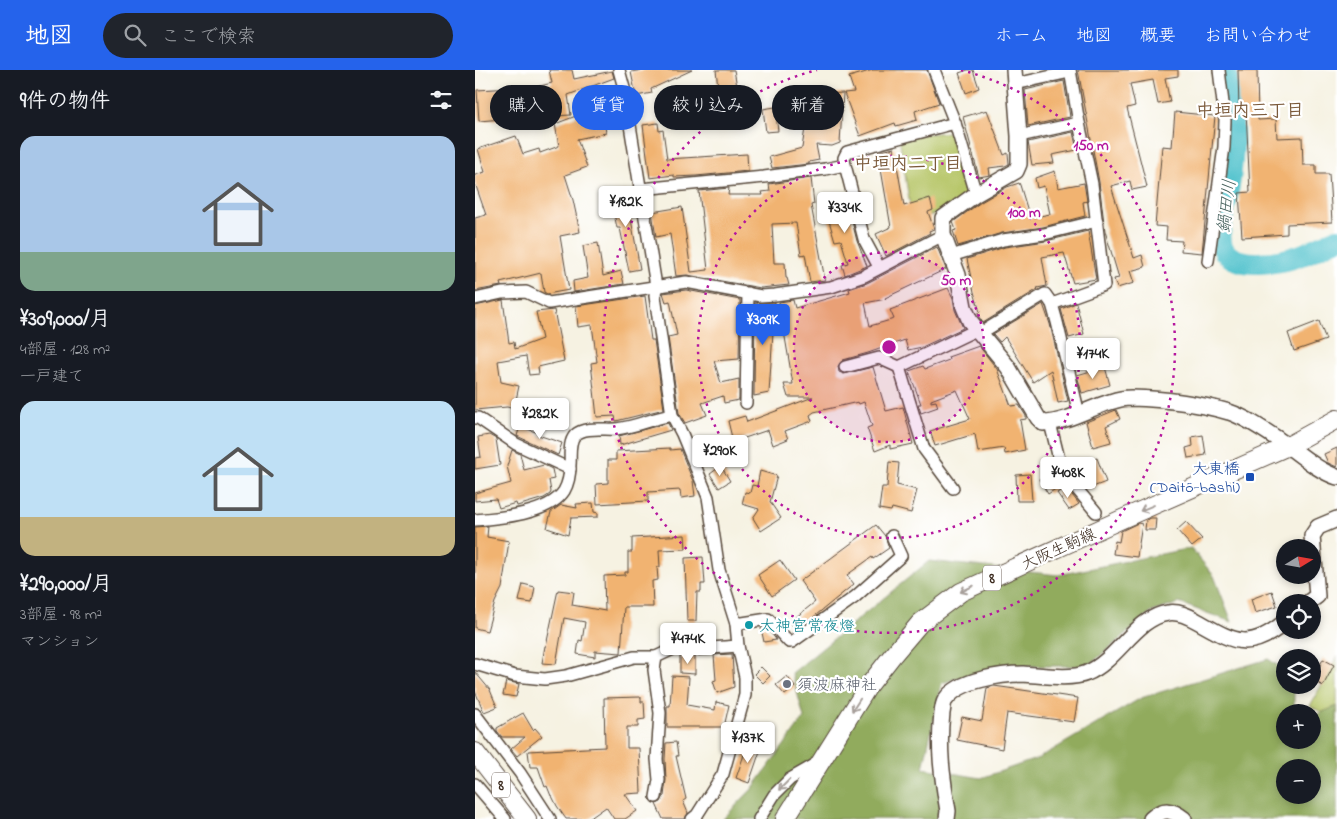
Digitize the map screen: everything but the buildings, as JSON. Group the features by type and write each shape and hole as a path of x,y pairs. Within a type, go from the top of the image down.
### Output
{"main road":[{"path":"1014,77 1019,136 1019,164 1015,171 976,194 943,218 943,235 958,275 964,307 970,321 977,332 1008,367 1038,418 1043,423 1050,423 1128,398 1163,400 1186,404 1230,413 1247,420 1288,446 1326,474 1337,477"},
{"name":"大阪生駒線","path":"785,819 867,688 920,623 961,592 1122,518 1288,446 1337,420"},
{"path":"1317,594 1312,536 1318,526 1337,519"},
{"path":"947,819 948,811 939,756 940,728 944,700 958,688 1000,675 1072,676 1085,674 1101,665 1145,623 1157,615 1170,612 1186,615 1228,638 1240,642 1254,641 1276,630"},
{"name":"8","path":"475,752 527,819"},
{"path":"1151,819 1165,810 1173,811 1184,819"}],"street":[{"path":"619,70 624,88 641,189 672,415 685,441 708,498 719,570 736,624 745,677 745,695 723,774 697,815 692,819"},
{"path":"934,70 955,123 976,194"},
{"path":"1208,261 1224,147 1225,120 1219,70"},
{"path":"1014,77 1070,71 1092,184 1104,285 1052,304"},
{"path":"879,267 864,239 845,165 844,158 847,152 955,123"},
{"path":"1019,136 1079,123"},
{"path":"641,189 764,178 825,170 845,165"},
{"path":"951,256 1003,240 1044,234 1097,221"},
{"path":"475,299 502,293 526,292 549,303 686,282 761,296 775,295 831,287 864,276 943,235"},
{"path":"746,403 748,293"},
{"path":"845,367 879,358 899,367 977,332 1045,294 1052,304 1079,414"},
{"path":"899,367 924,449 953,488"},
{"path":"475,520 508,516 534,510 554,502 563,491 570,469 570,444 575,435 584,431 630,427 658,417 672,415"},
{"path":"475,418 478,418 516,444 570,469"},
{"path":"1050,423 1062,471 1096,512"},
{"path":"736,624 768,619 789,642 792,642 855,598 901,556 893,536"},
{"path":"475,664 515,676 545,679 565,676 635,657 656,657 675,648 698,649 739,646"},
{"path":"655,798 659,780 657,759 660,713 654,670 656,657"},
{"path":"475,714 527,783 550,819"},
{"path":"759,819 774,795 790,779 820,762"},
{"path":"519,795 527,783"},
{"path":"475,784 505,817"}],"green space":[{"path":"950,132 954,134 966,195 943,213 912,219 899,136"},
{"path":"1191,548 1214,576 1232,622 1179,603 1152,612 1088,666 1017,666 968,675 942,683 923,768 981,778 1039,758 1141,698 1268,659 1276,664 1276,694 1294,694 1294,704 1276,704 1276,749 1321,749 1321,713 1337,706 1337,819 723,819 752,789 804,718 792,673 929,561 1058,575"},
{"path":"1337,656 1337,721 1321,712 1321,704 1311,704 1316,694 1321,694 1321,686"}],"waterway":[{"name":"鍋田川","path":"1226,70 1233,136 1230,180 1220,230 1221,243 1225,252 1243,262 1267,263 1299,256 1337,239"}],"place":[{"name":"大東橋 (Daitō-bashi)","path":"1250,477"},
{"name":"太神宮常夜燈","path":"749,625"},
{"name":"須波麻神社","path":"787,684"}],"district":[{"name":"中垣内三丁目","path":"1250,110"},
{"name":"中垣内二丁目","path":"908,163"}]}
